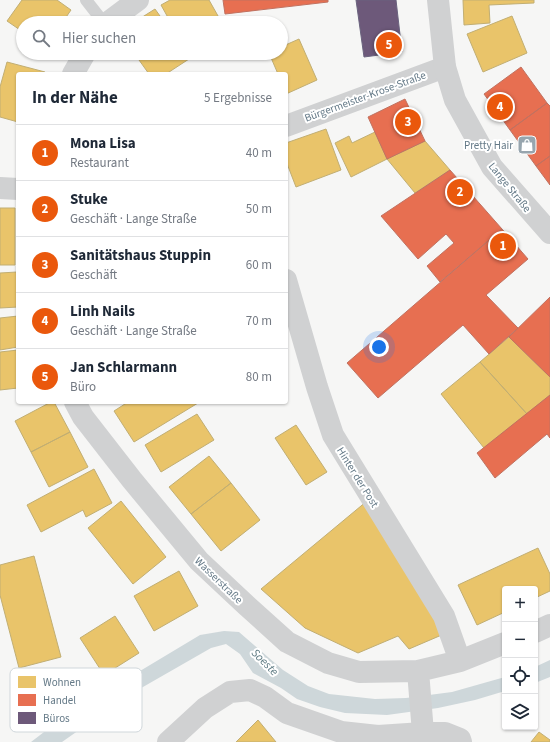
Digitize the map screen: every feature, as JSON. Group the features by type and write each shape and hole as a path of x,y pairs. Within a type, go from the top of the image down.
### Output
{"street":[{"path":"116,16 138,0"},
{"name":"Lange Straße","path":"438,0 445,67 455,100 492,167 550,233"},
{"path":"74,72 81,60"},
{"name":"Bürgermeister-Krose-Straße","path":"288,125 445,67"},
{"path":"0,188 16,189"},
{"name":"Hinter der Post","path":"288,287 332,435 444,616 460,661"},
{"name":"Wasserstraße","path":"76,404 83,417 127,474 199,561 287,642 328,663 359,672 419,676 502,644"},
{"path":"538,631 550,626"},
{"path":"419,676 422,724"},
{"path":"168,742 205,708 230,692 250,690 265,697 287,713 341,732 378,736 422,724 460,739 461,742"}],"lane":[{"path":"86,0 100,16"}],"water":[{"name":"Soeste","path":"224,631 239,632 283,670 308,686 329,694 375,699 406,698 452,692 502,678 502,692 475,700 438,708 387,715 345,713 320,707 297,699 281,688 253,673 240,654 226,644 211,648 142,688 142,670 200,635"},
{"path":"550,660 550,677 538,682 538,666"},
{"path":"44,732 76,732 62,742 31,742"}],"building: Wohnen":[{"path":"22,0 57,0 71,10 67,16 16,16 16,27 7,21"},
{"path":"170,0 209,0 218,16 167,16 161,5"},
{"path":"463,0 534,0 534,3 489,5 490,23 464,25"},
{"path":"155,9 160,16 144,16"},
{"path":"512,16 527,53 483,72 467,34"},
{"path":"299,39 317,80 288,93 288,72 277,72 272,60 288,60 288,44"},
{"path":"139,60 187,60 169,72 148,72"},
{"path":"7,62 45,72 16,72 16,121 0,117 0,87"},
{"path":"326,129 341,170 296,187 288,166 288,142"},
{"path":"375,132 387,159 351,177 335,143 349,136 352,143"},
{"path":"425,141 450,170 415,193 387,159"},
{"path":"0,208 15,208 15,265 0,265"},
{"path":"16,272 16,307 0,308 0,273"},
{"path":"16,316 16,347 0,350 0,318"},
{"path":"509,337 550,377 550,395 527,414 480,362"},
{"path":"16,350 16,388 0,390 0,352"},
{"path":"480,362 527,414 484,448 441,394"},
{"path":"47,404 55,404 70,432 31,452 15,421"},
{"path":"125,404 196,404 134,442 114,411"},
{"path":"197,414 214,440 161,472 145,445"},
{"path":"296,425 327,472 306,485 275,438"},
{"path":"70,432 88,467 49,487 31,452"},
{"path":"209,456 231,483 191,514 169,487"},
{"path":"94,469 112,503 86,517 83,510 41,532 27,505"},
{"path":"231,483 260,520 221,551 191,514"},
{"path":"121,501 166,557 133,584 88,528"},
{"path":"367,501 444,634 409,649 398,636 358,653 305,628 261,589"},
{"path":"538,548 550,574 550,591 538,597 538,586 502,586 502,613 477,625 458,585"},
{"path":"34,556 61,657 19,668 0,595 0,565"},
{"path":"179,571 198,606 154,631 134,596"},
{"path":"115,616 139,653 115,668 99,668 80,638"},
{"path":"258,720 276,742 236,742"},
{"path":"539,732 550,740 550,742 531,742"}],"building: Handel":[{"path":"223,0 328,0 328,2 225,14"},
{"path":"521,67 547,103 510,130 484,94"},
{"path":"405,99 425,141 387,159 368,117"},
{"path":"547,103 550,106 550,156 536,166 510,130"},
{"path":"550,156 550,185 536,166"},
{"path":"450,170 502,229 440,282 427,266 454,243 446,234 418,259 381,216"},
{"path":"502,229 528,259 486,295 518,328 489,354 463,325 378,398 347,363"},
{"path":"550,297 550,377 509,337"},
{"path":"550,395 550,438 547,434 495,478 477,453"}],"building: Büros":[{"path":"356,0 396,0 402,52 364,57"}],"place":[{"name":"Jan Schlarmann","path":"389,45"},
{"name":"Linh Nails","path":"500,107"},
{"name":"Sanitätshaus Stuppin","path":"408,122"},
{"name":"Pretty Hair","path":"527,145"},
{"name":"Stuke","path":"460,192"},
{"name":"Mona Lisa","path":"503,246"}]}
